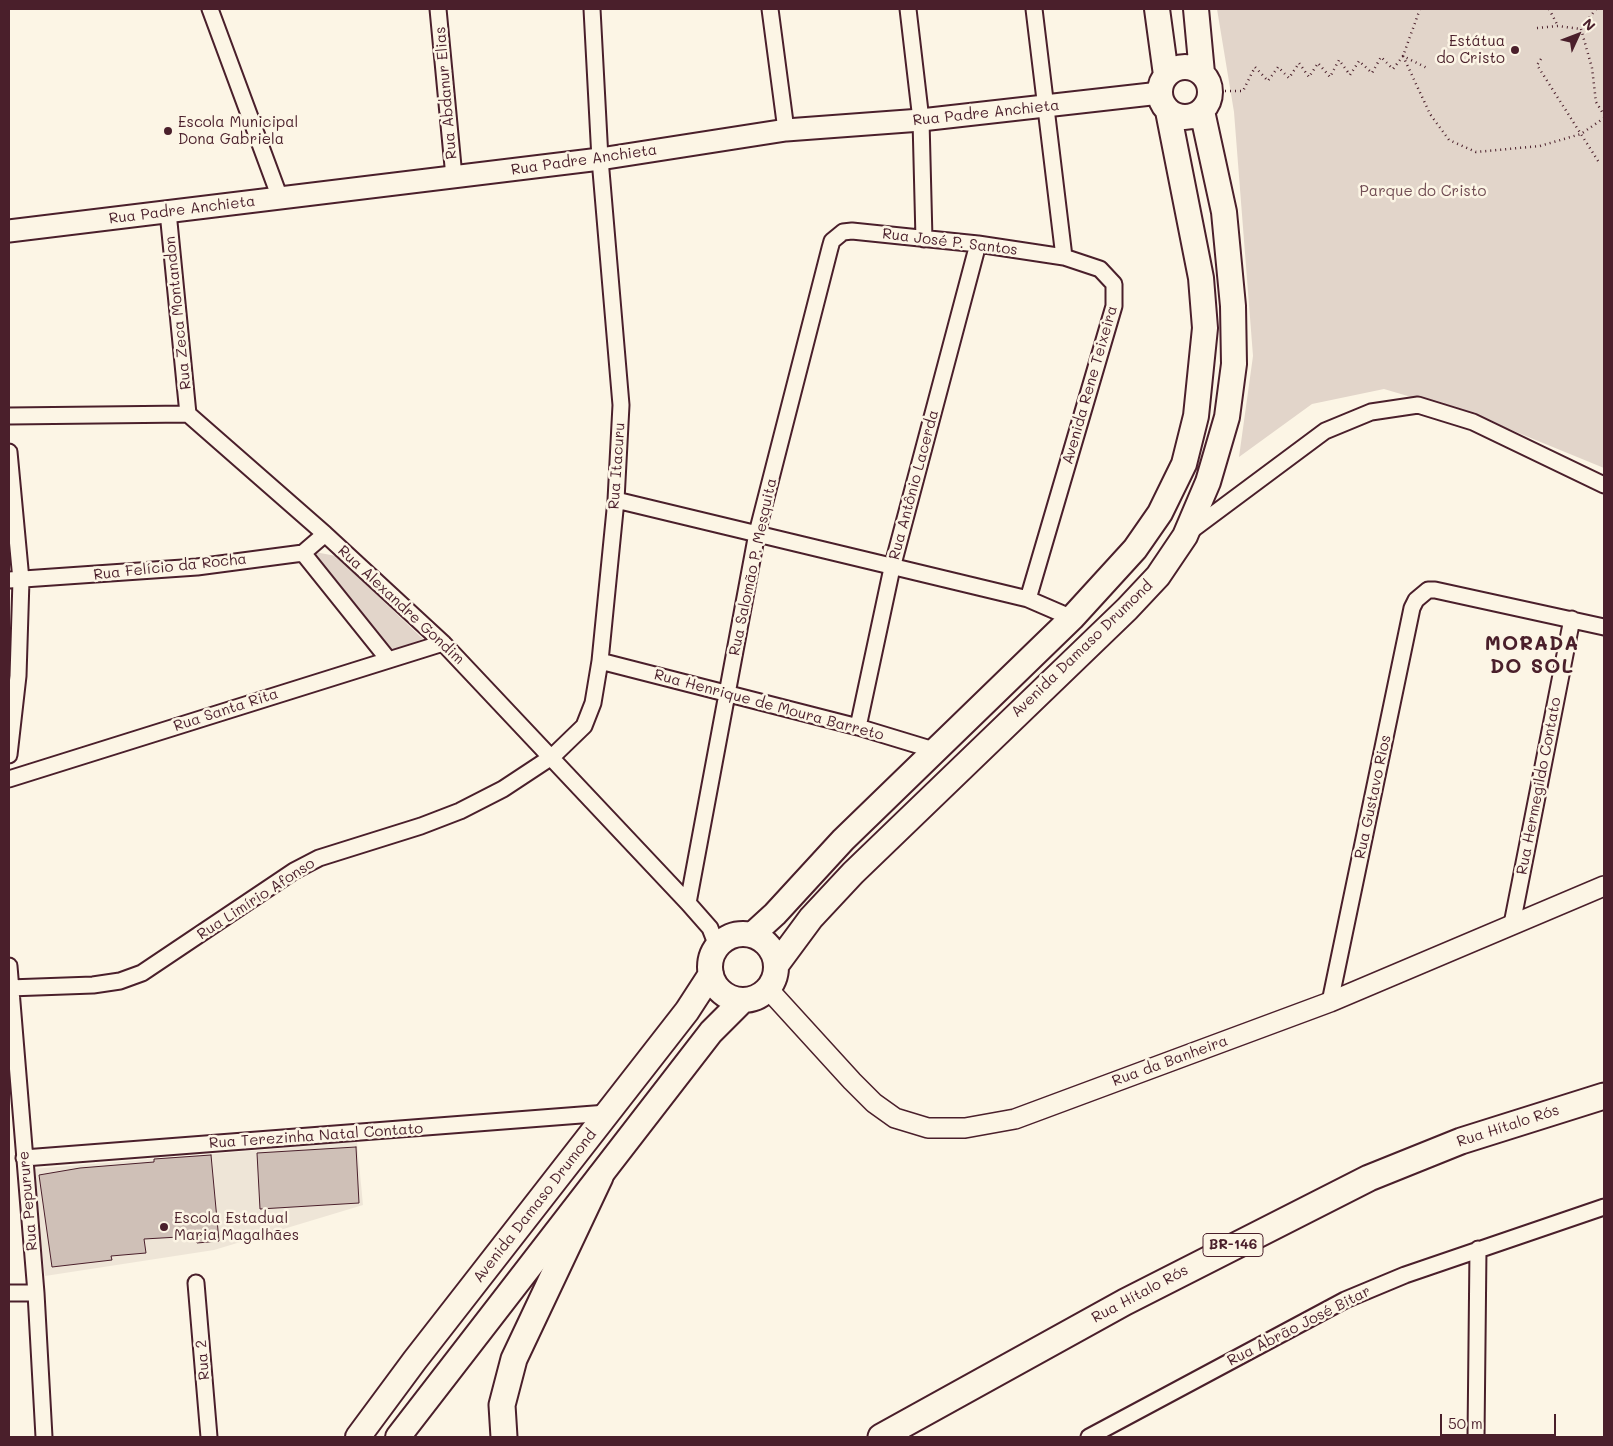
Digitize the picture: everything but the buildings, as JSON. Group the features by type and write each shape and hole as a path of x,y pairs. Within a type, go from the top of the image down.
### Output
{"highway":[{"name":"Rua Hítalo Rós","path":"881,1437 1125,1302 1369,1178 1461,1141 1604,1096"},
{"path":"504,1437 502,1405 514,1359 600,1177"}],"main road":[{"name":"Avenida Damaso Drumond","path":"752,935 775,914 813,870 938,751 1072,618 1135,549 1160,513 1184,464 1196,416 1205,328 1201,278 1165,93 1157,9"},
{"name":"Avenida Damaso Drumond","path":"777,964 811,918 853,873 1127,609 1158,576 1185,536 1208,482 1227,417 1234,364 1233,306 1224,212 1205,92 1196,9"},
{"path":"1188,67 1205,92 1196,115 1181,118 1165,93 1172,70 1188,67"},
{"name":"Rua Padre Anchieta","path":"9,231 600,160 786,130 1047,108 1165,93"},
{"path":"733,935 752,935 759,938 772,949 777,964 776,973 768,990 752,1000 742,1001 734,999 719,990 711,974 710,964 717,946 733,935"},
{"name":"Avenida Damaso Drumond","path":"358,1437 415,1360 687,1011 711,974"},
{"path":"398,1437 712,1032 742,1001"}],"street":[{"path":"210,9 280,198"},
{"name":"Rua Abdanur Elias","path":"438,9 454,177"},
{"name":"Rua Itacuru","path":"553,756 584,726 593,703 600,661 616,500 621,406 600,160 592,9"},
{"path":"770,9 786,130"},
{"path":"908,9 921,120 924,239"},
{"path":"1034,9 1064,257"},
{"name":"Rua Zeca Montandon","path":"168,212 188,414"},
{"name":"Rua José P. Santos","path":"836,236 852,231 978,244 1064,257"},
{"name":"Rua Salomão P. Mesquita","path":"688,902 756,533 830,248 836,236"},
{"name":"Rua Antônio Lacerda","path":"858,727 892,568 978,244"},
{"name":"Avenida Rene Teixeira","path":"1028,599 1114,306 1114,284 1100,269 1064,257"},
{"path":"1185,536 1326,431 1371,412 1418,405 1473,422 1604,484"},
{"path":"9,416 188,414"},
{"name":"Rua Alexandre Gondim","path":"188,414 325,534 444,643 553,756 688,902 710,928 717,946"},
{"path":"9,452 18,676 9,755"},
{"path":"616,500 892,568 1028,599 1072,618"},
{"path":"325,534 303,553 388,659"},
{"name":"Rua Felício da Rocha","path":"15,580 197,566 303,553"},
{"name":"Rua Gustavo Rios","path":"1330,1002 1412,608 1421,594 1435,590 1572,619"},
{"path":"1572,619 1604,627"},
{"name":"Rua Hermegildo Contato","path":"1512,924 1572,619"},
{"name":"Rua Santa Rita","path":"9,779 444,643"},
{"name":"Rua Henrique de Moura Barreto","path":"600,661 858,727 938,751"},
{"name":"Rua Limírio Afonso","path":"9,988 93,986 120,980 142,972 302,867 351,847 421,826 460,811 503,789 553,756"},
{"name":"Rua da Banheira","path":"768,990 874,1103 895,1118 928,1128 965,1128 1015,1118 1330,1002 1604,886"},
{"name":"Rua Pepurure","path":"9,966 9,988 36,1293 44,1437"},
{"name":"Rua Terezinha Natal Contato","path":"24,1158 608,1113"},
{"name":"Rua Abrão José Bitar","path":"1089,1437 1345,1300 1405,1275 1604,1207"},
{"path":"1476,1437 1478,1249"},
{"name":"Rua 2","path":"196,1283 210,1437"},
{"path":"9,1293 36,1293"}],"path":[{"path":"1205,92 1243,91 1255,67 1268,81 1278,67 1289,78 1299,63 1309,77 1318,63 1330,77 1339,60 1350,75 1359,62 1372,73 1381,57 1393,69 1403,56 1420,9"},
{"path":"1549,9 1558,26"},
{"path":"1403,56 1430,114 1449,140 1476,152 1540,146 1581,134 1604,116 1596,102 1592,68 1582,29 1596,9"},
{"path":"1537,28 1558,26 1582,29"},
{"path":"1403,56 1427,68"},
{"path":"1541,59 1537,65 1600,164"}],"shaded area":[{"name":"Escola Estadual Maria Magalhães","path":"357,1142 363,1205 214,1250 45,1276 32,1169"}],"green space":[{"name":"Parque do Cristo","path":"1217,9 1604,9 1604,468 1482,418 1384,389 1312,404 1239,457 1253,356 1234,112"},
{"path":"315,552 336,556 423,639 390,651 318,562"}],"place":[{"name":"Estátua do Cristo","path":"1515,50"},
{"name":"Escola Municipal Dona Gabriela","path":"168,131"},
{"name":"Escola Estadual Maria Magalhães","path":"164,1227"}],"district":[{"name":"MORADA DO SOL","path":"1532,656"}]}
